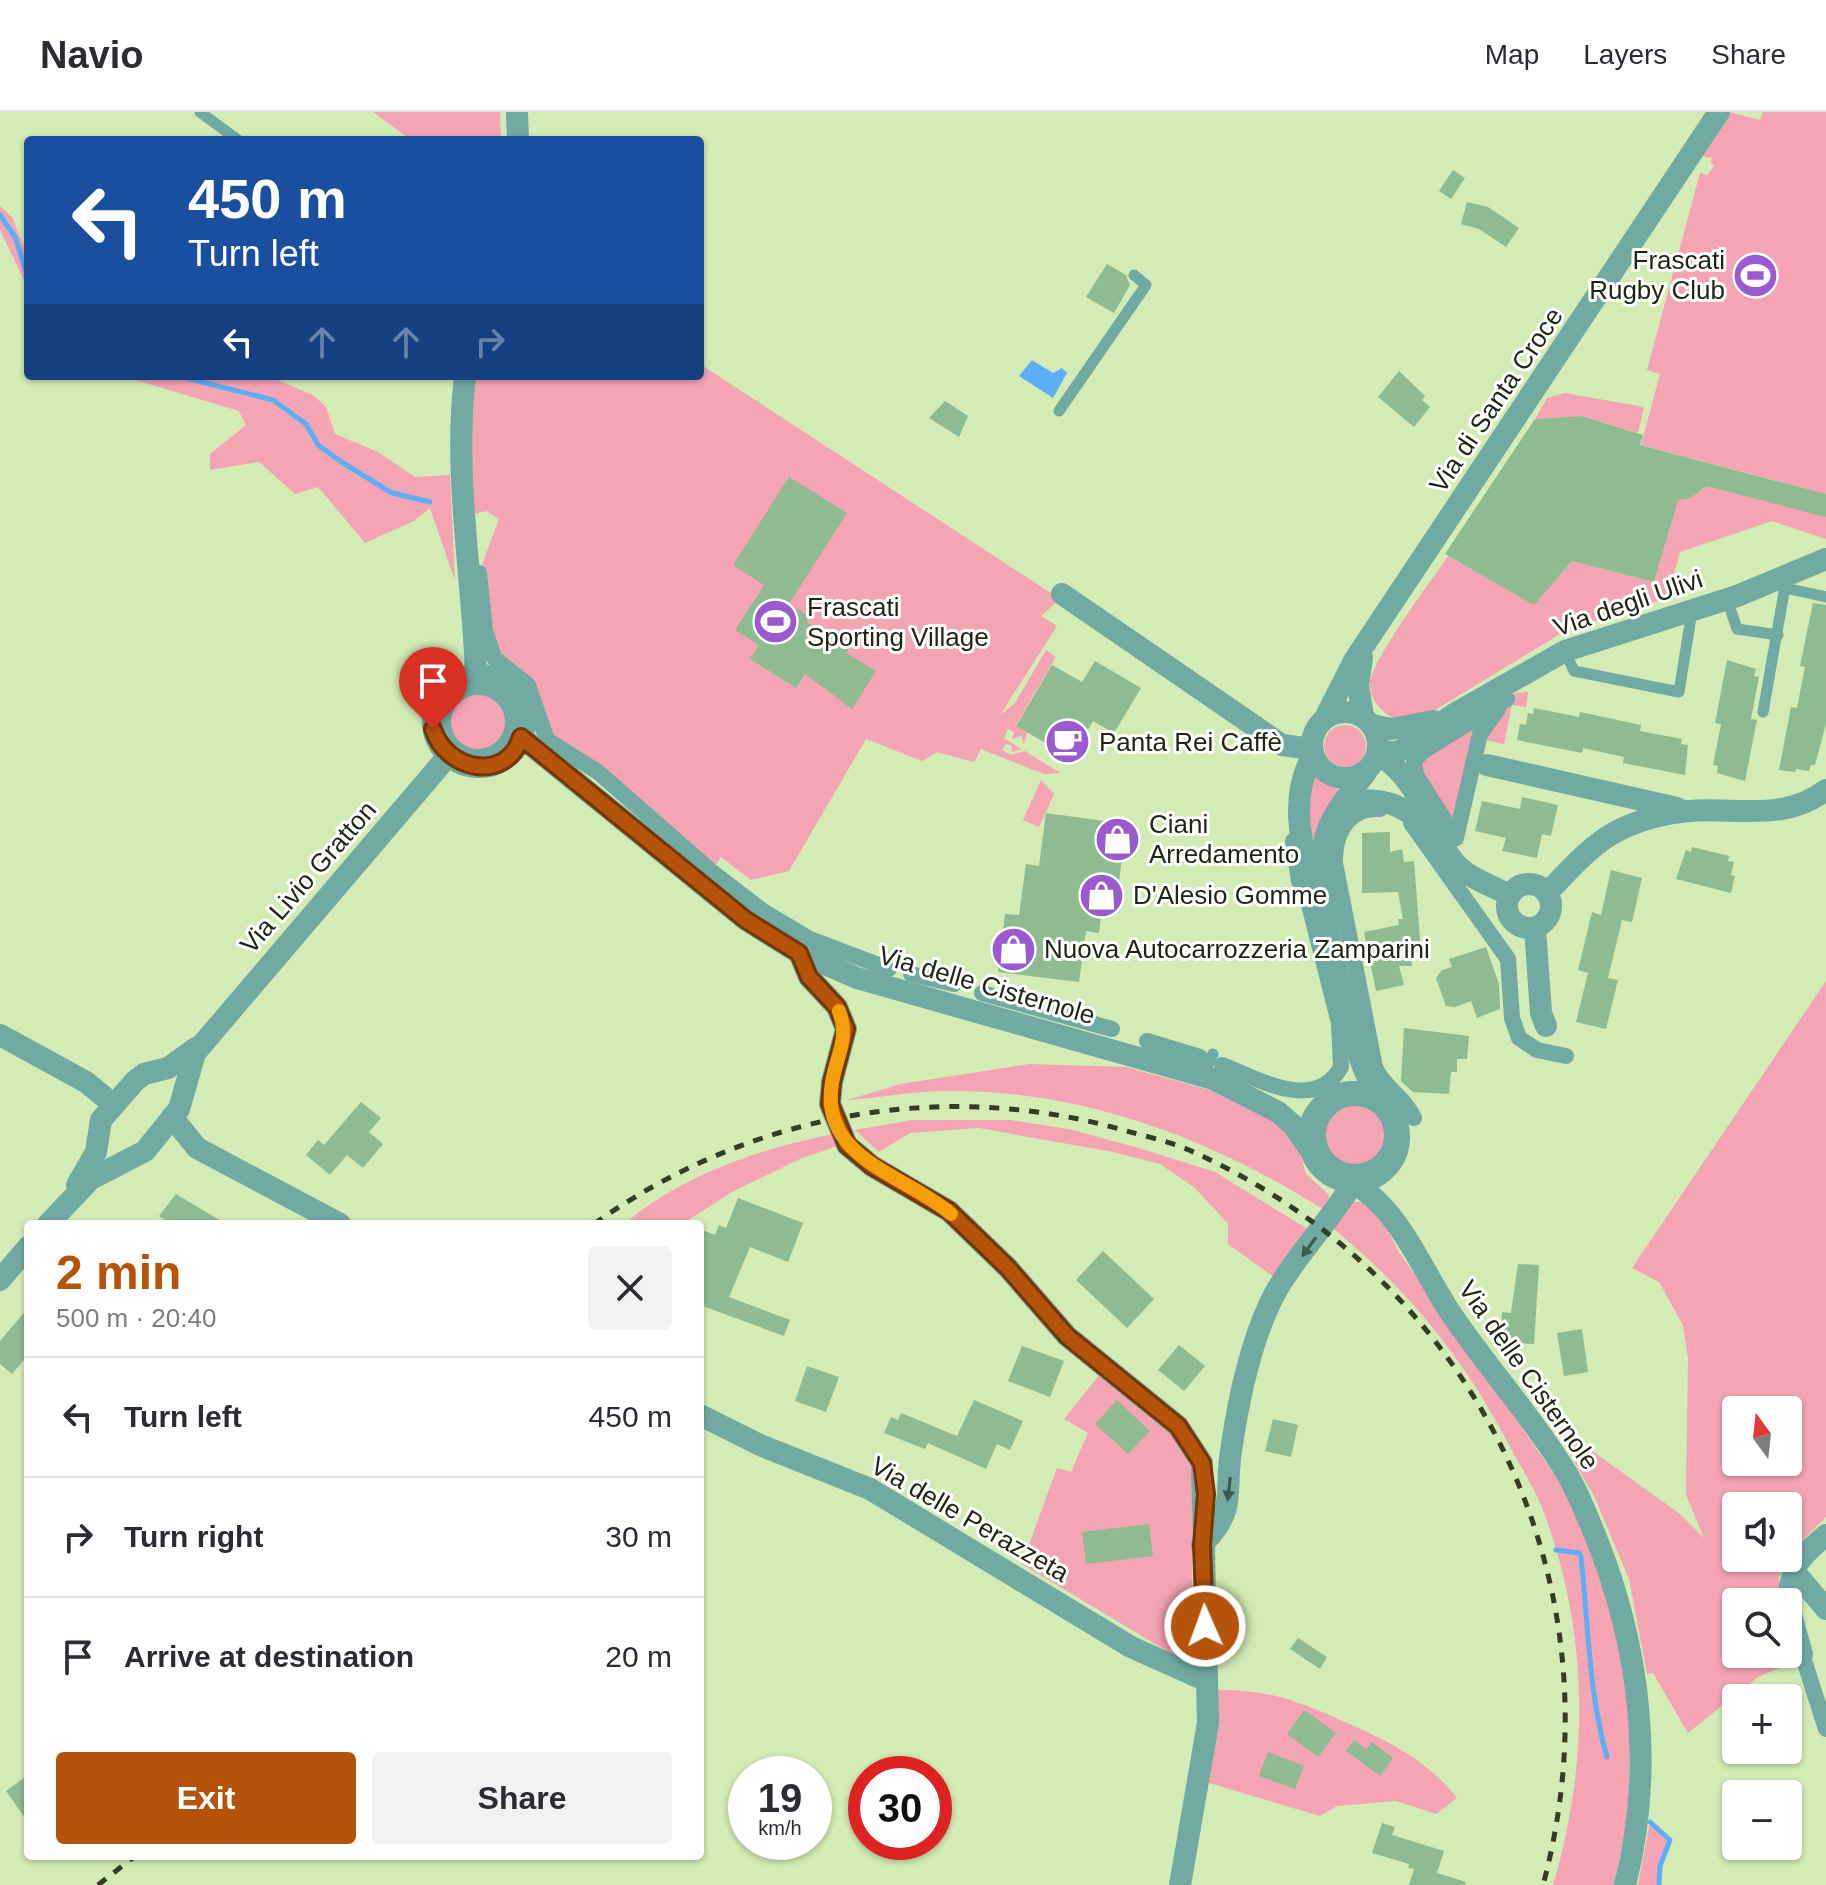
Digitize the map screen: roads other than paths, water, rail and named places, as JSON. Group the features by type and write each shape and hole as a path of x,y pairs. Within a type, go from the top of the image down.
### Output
{"street":[{"path":"517,112 518,136"},
{"name":"Via di Santa Croce","path":"1371,638 1719,112"},
{"path":"465,380 460,418 463,519 476,676"},
{"name":"Via degli Ulivi","path":"1374,759 1398,752 1454,714 1565,651 1786,582 1826,559"},
{"path":"479,573 485,630 494,658 528,685 547,740 598,772 711,871 771,916 810,939 889,969"},
{"path":"1062,594 1282,745 1312,752"},
{"path":"1332,937 1303,850 1300,793 1316,728 1325,718 1349,669 1371,638"},
{"path":"1332,937 1323,866 1324,842 1338,809 1374,759 1359,675 1371,638"},
{"path":"476,676 502,681 519,698 525,718 517,732 504,760 483,767 466,765 448,756 433,729 438,699 451,684 476,676"},
{"path":"487,688 504,699 517,732 495,753 474,757 464,754 448,741 443,718 454,696 464,690 487,688"},
{"path":"1507,699 1480,734 1456,838 1416,775 1414,761 1422,752 1507,699"},
{"path":"1325,718 1350,712 1368,721"},
{"name":"Via degli Ulivi","path":"1368,721 1391,729 1422,726 1454,714"},
{"name":"Via delle Cisternole","path":"517,732 746,920 799,953 857,978 1209,1063 1293,1125 1317,1165 1332,1178 1353,1183 1380,1204 1450,1312 1562,1465 1615,1587 1638,1697 1641,1788 1633,1852 1625,1885"},
{"path":"1312,752 1318,765 1336,778 1346,779 1374,759"},
{"name":"Via Livio Gratton","path":"51,1220 91,1179 151,1143 176,1113 195,1053 448,756"},
{"path":"1374,759 1398,766 1444,846"},
{"path":"1487,765 1690,811 1737,814 1784,809 1807,803 1826,791"},
{"path":"1338,809 1362,800 1388,802 1420,821 1466,872 1510,895"},
{"path":"1147,1041 1289,1091 1304,1092 1326,1083 1341,1067 1339,1023 1305,889 1299,881 1289,807"},
{"path":"1414,1118 1404,1098 1379,1076 1375,1067 1335,863 1338,835 1346,822 1358,814 1373,809 1388,810 1413,824 1508,959 1512,1018 1519,1038 1537,1050 1566,1056"},
{"path":"1547,893 1595,844 1626,826 1690,811"},
{"path":"1532,884 1547,893 1552,909 1549,918 1535,928 1518,926 1511,920 1507,912 1510,895 1516,888 1532,884"},
{"path":"1535,928 1541,1013 1546,1026"},
{"name":"Via delle Cisternole","path":"1332,937 1364,1069 1396,1121 1400,1140 1394,1145 1389,1184 1399,1232"},
{"name":"Via delle Cisternole","path":"799,953 809,977 837,1007 846,1029 832,1082 830,1104 847,1145 872,1166 949,1211 1008,1268 1067,1336 1178,1426 1202,1463 1206,1494 1202,1545 1208,1723 1202,1775 1180,1885"},
{"path":"911,974 954,984"},
{"path":"982,993 1112,1029"},
{"path":"1309,1148 1311,1121 1330,1099 1350,1067 1353,1032"},
{"path":"0,1035 86,1082 113,1106 106,1142 114,1150 128,1154 151,1143 197,1148 332,1220"},
{"name":"Via Livio Gratton","path":"71,1197 96,1152 113,1106 144,1074 182,1061 209,1036"},
{"path":"144,1074 162,1076 170,1082 177,1092 176,1113 197,1148"},
{"name":"Via delle Cisternole","path":"1253,1096 1295,1106 1349,1092 1366,1093 1389,1109"},
{"path":"1202,1545 1222,1525 1231,1492 1231,1452 1252,1352 1271,1301 1353,1183 1380,1175 1394,1145 1385,1114 1365,1100 1341,1102 1322,1118 1318,1130 1323,1154 1340,1169 1351,1172 1373,1167 1394,1145"},
{"path":"0,1280 24,1252"},
{"name":"Via delle Perazzeta","path":"704,1417 760,1445 870,1489 1131,1647 1207,1681"},
{"path":"1802,1555 1826,1535"},
{"path":"1795,1572 1826,1609"},
{"path":"1802,1654 1826,1729"}],"lane":[{"path":"200,112 233,136"},
{"path":"1059,411 1146,285 1134,275"},
{"path":"1763,712 1786,582 1826,597"},
{"path":"1727,599 1737,629 1778,635"},
{"path":"1565,651 1574,671 1679,692 1692,609"}],"water":[{"path":"1032,360 1053,373 1062,368 1067,373 1053,398 1019,376"}],"waterway":[{"path":"0,215 15,237 24,265"},
{"path":"194,380 273,400 306,424 318,445 343,463 392,493 430,502"},
{"path":"1556,1550 1579,1553 1581,1557 1593,1684 1607,1757"},
{"path":"1650,1822 1670,1840 1660,1866 1659,1885"}],"railway":[{"path":"600,1220 653,1186 716,1156 781,1132 848,1116 916,1108 985,1107 1054,1115 1123,1130 1189,1150 1289,1206 1376,1276 1448,1358 1504,1451 1542,1552 1562,1660 1563,1771 1543,1885"},
{"path":"98,1885 130,1860"}],"place":[{"name":"Frascati Rugby Club","path":"1756,275"},
{"name":"Frascati Sporting Village","path":"776,622"},
{"name":"Panta Rei Caffè","path":"1068,742"},
{"name":"Ciani Arredamento","path":"1118,839"},
{"name":"D'Alesio Gomme","path":"1102,895"},
{"name":"Nuova Autocarrozzeria Zamparini","path":"1013,949"}]}
